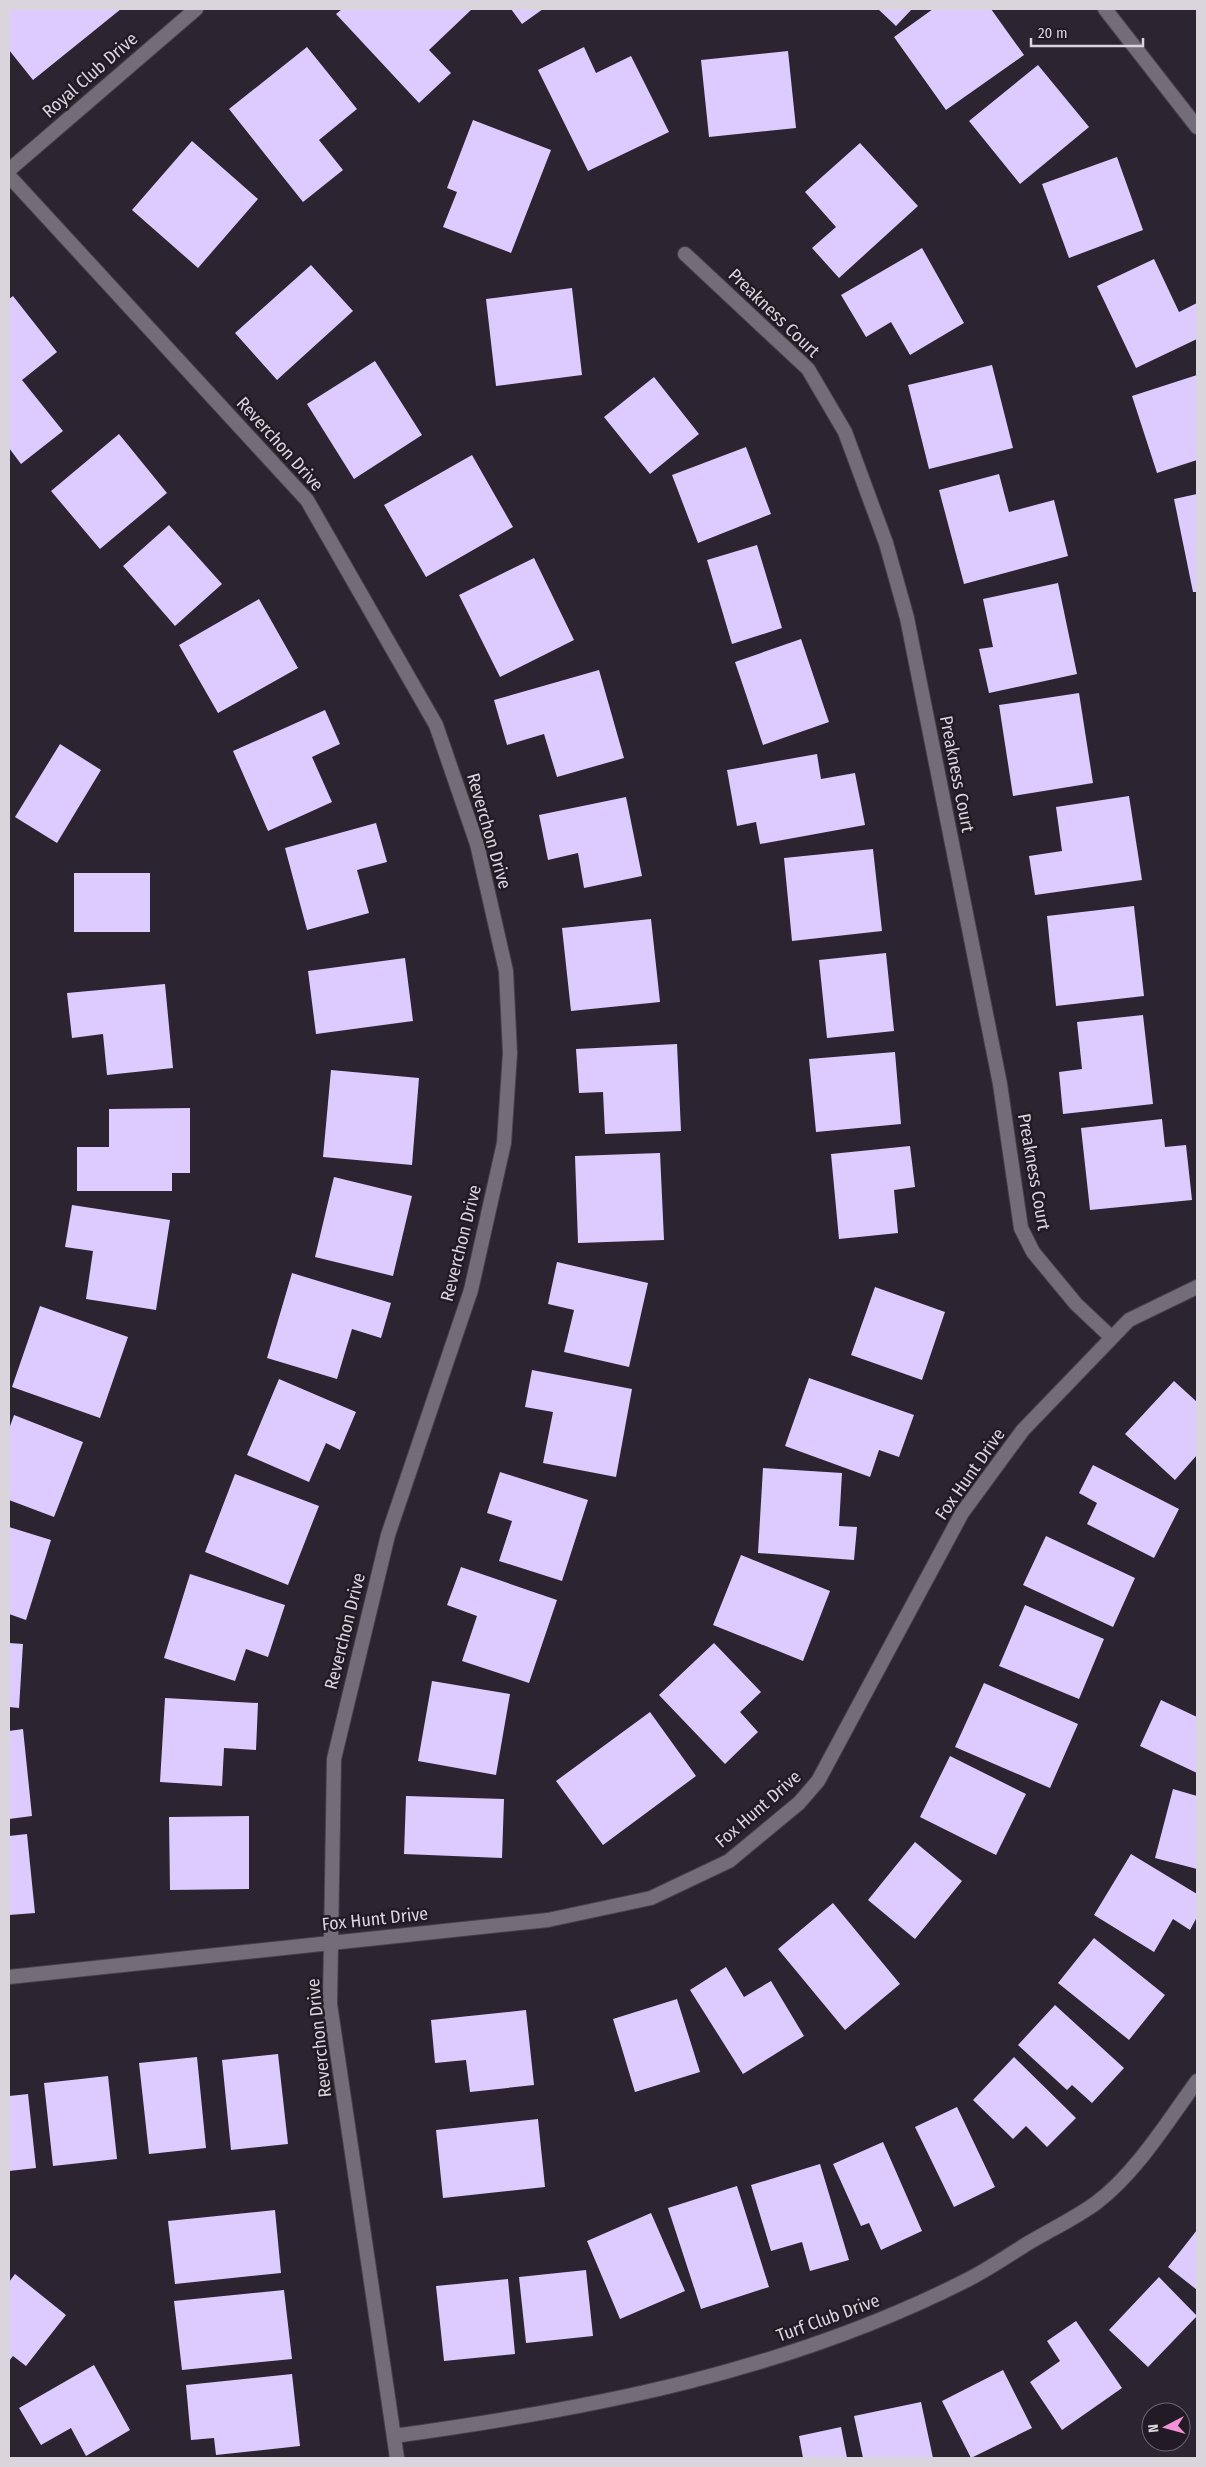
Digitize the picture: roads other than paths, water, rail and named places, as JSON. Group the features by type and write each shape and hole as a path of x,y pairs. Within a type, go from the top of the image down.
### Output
{"street":[{"name":"Royal Club Drive","path":"9,170 196,9"},
{"path":"1106,9 1197,127"},
{"name":"Reverchon Drive","path":"9,176 307,500 436,725 477,844 506,971 510,1053 504,1143 471,1290 388,1535 334,1759 330,2004 397,2458"},
{"name":"Preakness Court","path":"685,254 808,369 845,432 886,543 907,618 1000,1084 1021,1228 1033,1252 1076,1304 1111,1336"},
{"name":"Fox Hunt Drive","path":"9,1977 548,1920 651,1898 729,1861 799,1803 818,1781 962,1513 1023,1430 1111,1336 1129,1320 1197,1287"},
{"name":"Turf Club Drive","path":"394,2436 514,2420 634,2396 756,2364 895,2314 968,2279 1096,2202 1140,2159 1197,2081"}]}
